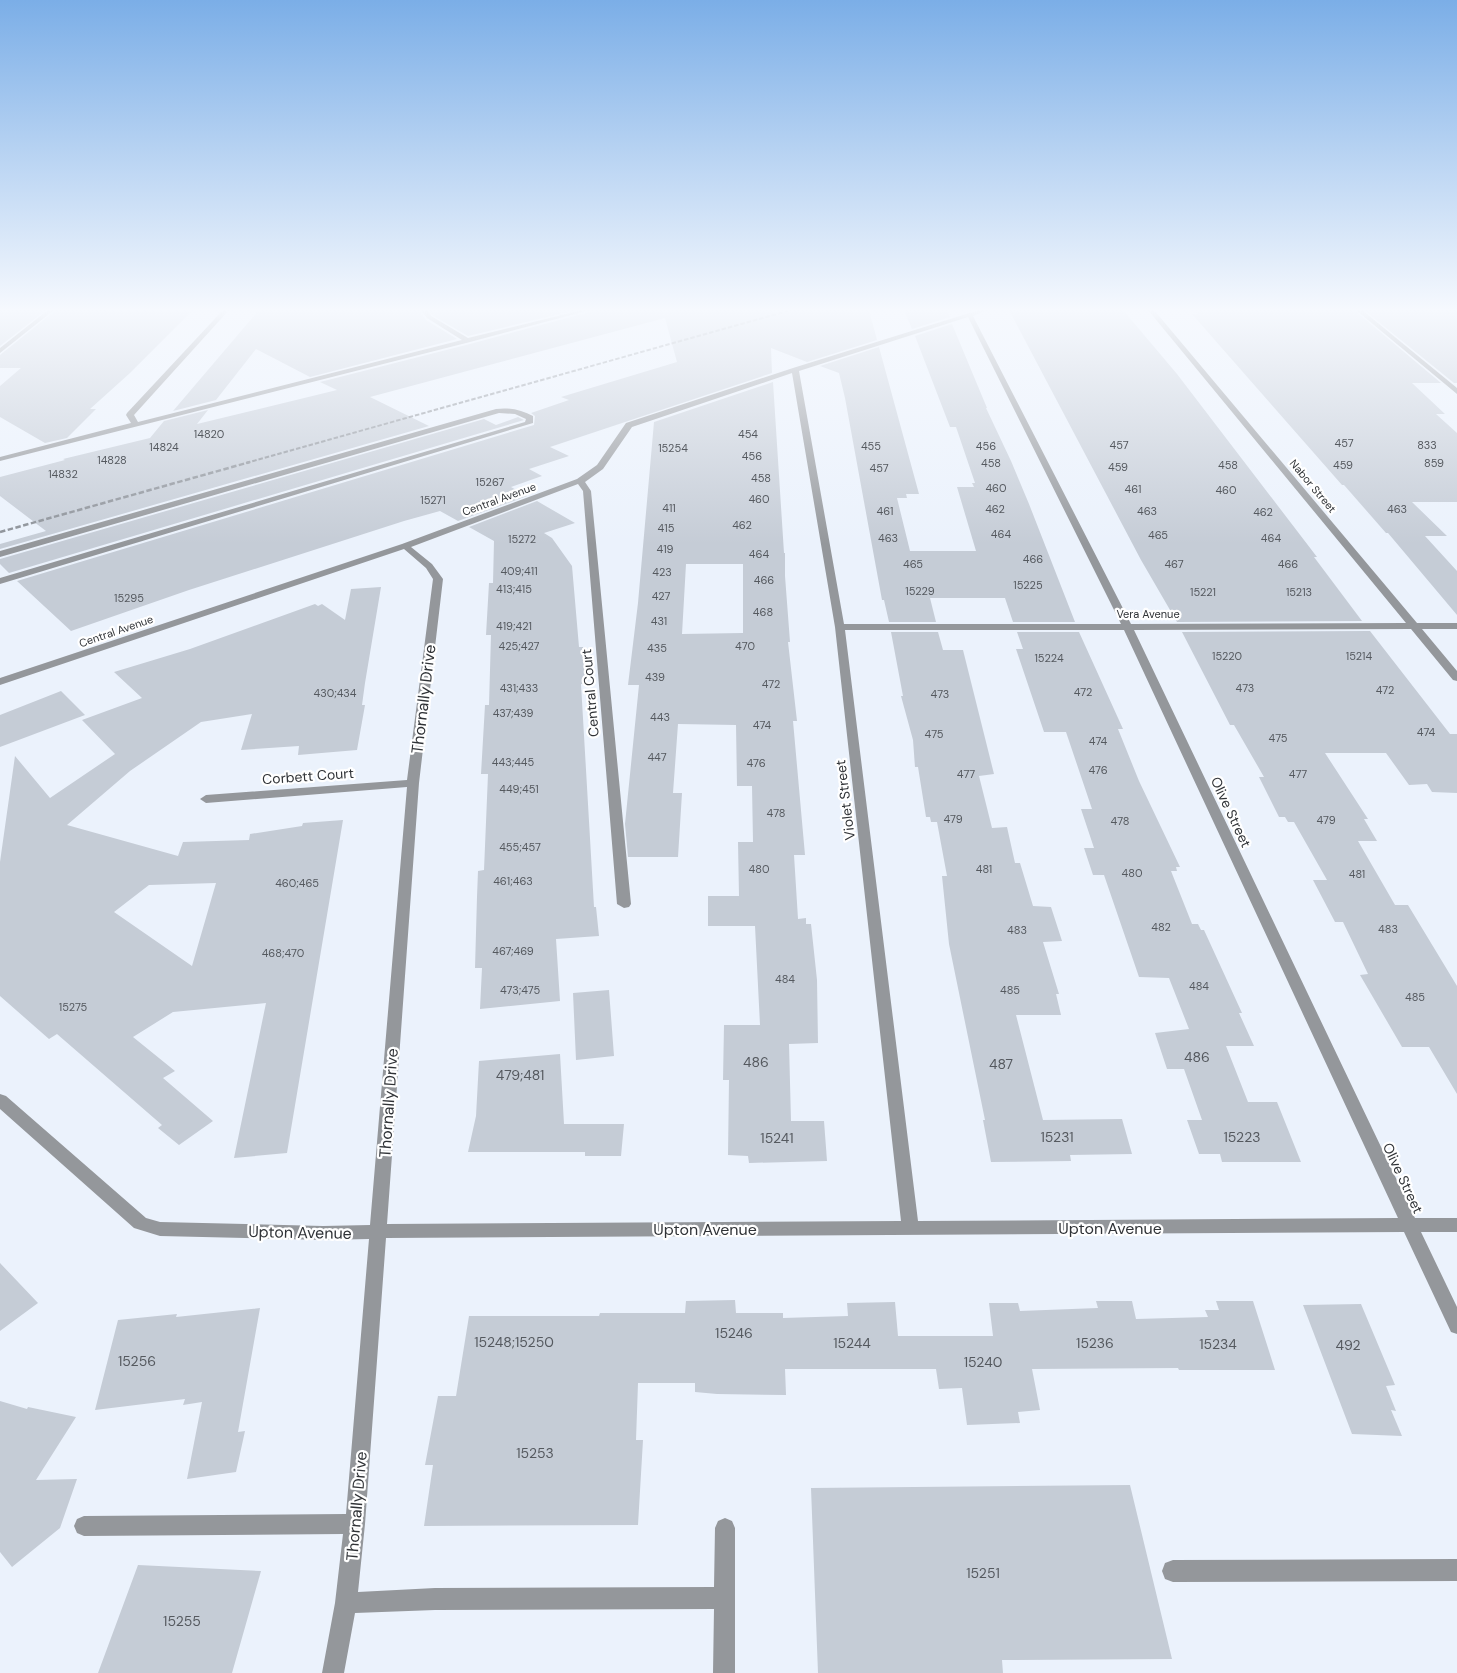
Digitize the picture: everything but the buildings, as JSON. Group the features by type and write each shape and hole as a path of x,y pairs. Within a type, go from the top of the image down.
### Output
{"street":[{"path":"136,425 130,415 155,388"},
{"path":"0,459 282,388"},
{"name":"Central Avenue","path":"0,682 405,546 580,481 600,467 629,425 738,388"},
{"name":"Violet Street","path":"798,388 840,627 910,1228"},
{"name":"Olive Street","path":"1006,388 1126,626 1457,1326"},
{"name":"Nabor Street","path":"1216,388 1457,678"},
{"path":"0,554 499,411 513,411 530,418 529,423 0,581"},
{"name":"Central Court","path":"580,481 587,491 624,904"},
{"name":"Thornally Drive","path":"332,1673 346,1603 355,1524 413,783 438,579 429,566 405,546"},
{"name":"Vera Avenue","path":"840,627 1457,626"},
{"name":"Corbett Court","path":"206,799 413,783"},
{"name":"Upton Avenue","path":"0,1100 140,1223 160,1229 323,1234 429,1230 1457,1225"},
{"path":"84,1526 355,1524"},
{"path":"724,1673 725,1528"},
{"path":"1173,1571 1457,1570"},
{"path":"346,1603 435,1599 724,1598"}],"railway":[{"path":"246,463 513,388"},
{"path":"0,532 250,462"}]}
